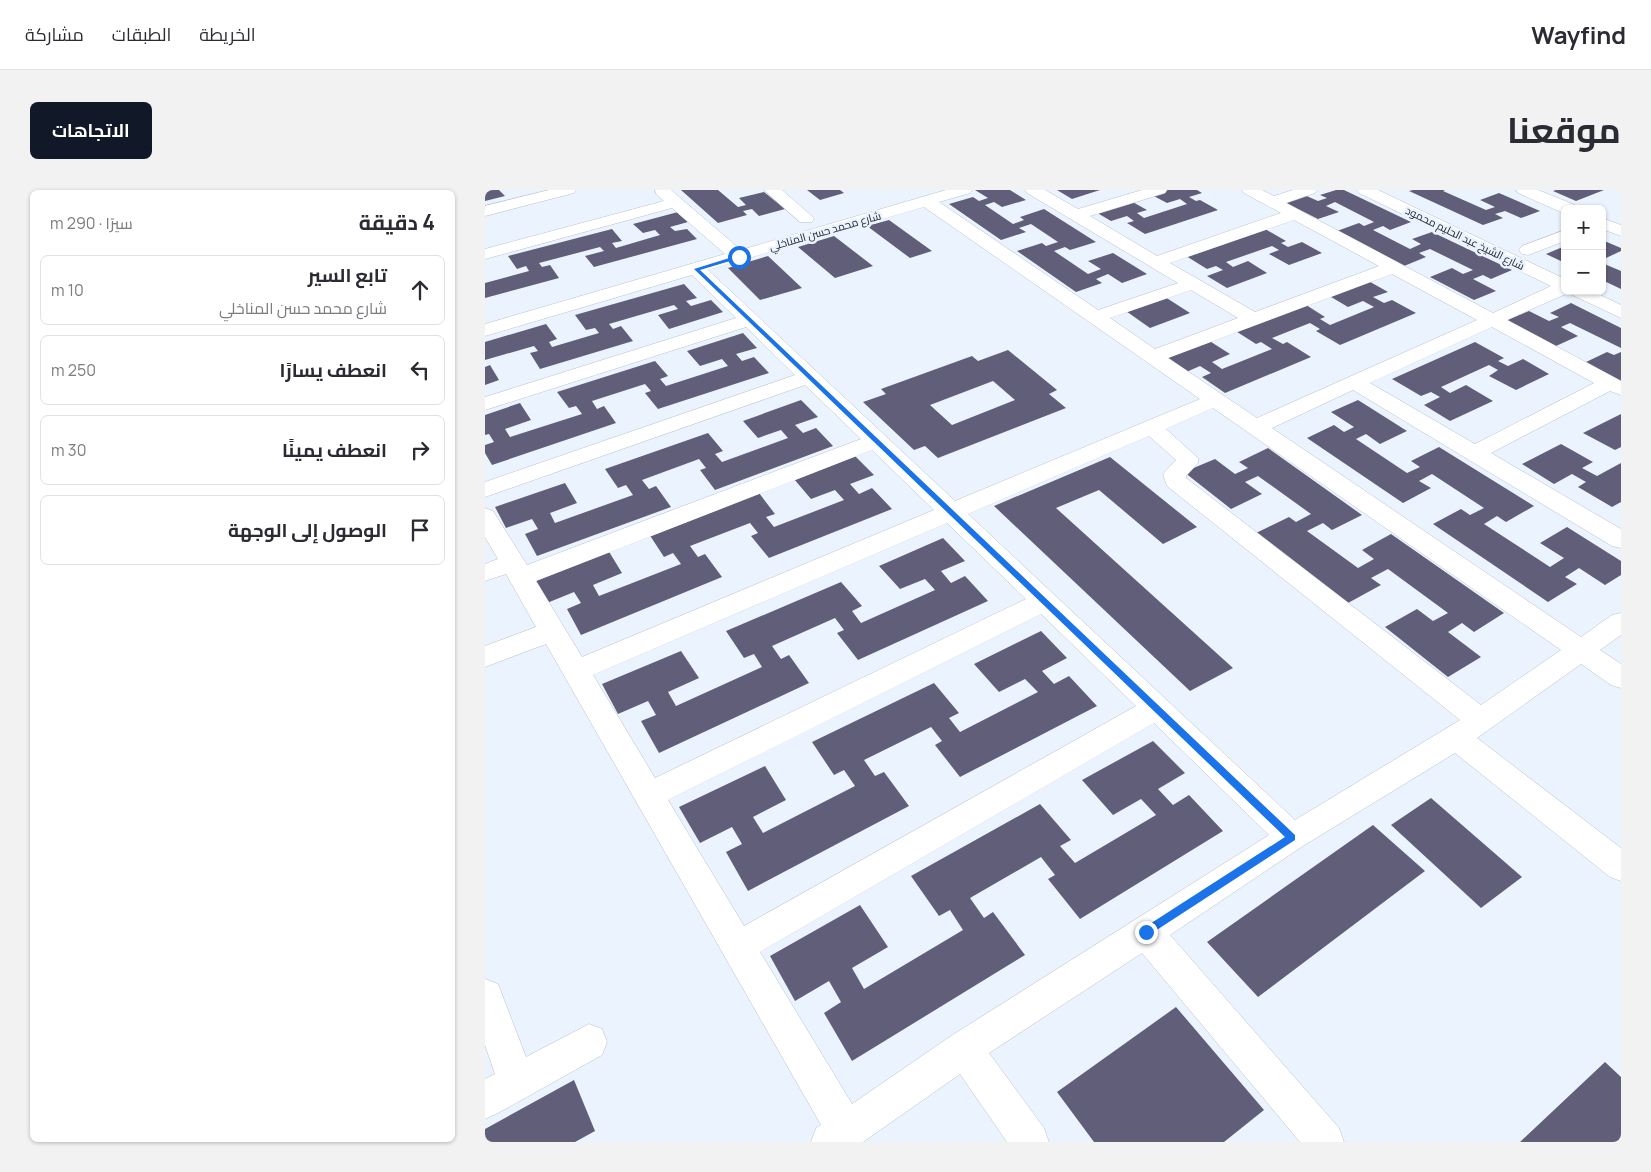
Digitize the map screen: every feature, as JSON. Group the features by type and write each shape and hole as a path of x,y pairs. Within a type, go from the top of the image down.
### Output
{"street":[{"path":"663,190 664,194 674,203 739,257"},
{"path":"772,190 806,218"},
{"name":"شارع محمد حسن المناخلي","path":"485,330 699,258 739,257 964,190"},
{"path":"1033,190 1253,319"},
{"path":"1076,215 1159,190"},
{"path":"1251,190 1615,386"},
{"path":"1273,202 1309,190"},
{"name":"شارع الشيخ عبد الحليم محمود","path":"1365,190 1561,284"},
{"name":"شارع الشيخ عبد الحليم محمود","path":"1399,190 1550,260"},
{"path":"1524,190 1561,206"},
{"path":"485,211 562,197 591,225"},
{"path":"926,201 1621,678"},
{"path":"485,254 674,203"},
{"name":"شارع محمد حسن المناخلي","path":"787,223 825,212"},
{"path":"1606,219 1621,212"},
{"path":"1156,262 1295,214"},
{"path":"1606,223 1621,231"},
{"name":"شارع محمد حسن المناخلي","path":"699,258 721,242 740,237"},
{"path":"1528,250 1561,237"},
{"path":"699,258 749,320 1292,837"},
{"path":"1152,357 1393,267"},
{"path":"1095,317 1192,284"},
{"path":"1606,286 1621,293"},
{"path":"1255,427 1561,288"},
{"path":"1585,295 1621,312"},
{"path":"485,404 749,320"},
{"path":"485,490 809,377"},
{"path":"1354,382 1621,540"},
{"path":"1474,453 1615,386"},
{"path":"576,671 1215,400"},
{"path":"1151,427 1187,458 1187,463 1174,474 1175,480 1469,729 1620,865"},
{"path":"506,571 876,441"},
{"path":"485,516 506,571 552,630 649,795 738,948 838,1136 964,1050 1292,837 1469,729 1621,622"},
{"path":"649,795 1045,601"},
{"path":"485,658 552,630"},
{"path":"738,948 1157,708"},
{"path":"1146,932 1315,1139"},
{"path":"485,996 517,1082"},
{"path":"485,1100 589,1042"},
{"path":"964,1050 1030,1142"}],"building":[{"path":"485,190 499,190 505,196 485,201"},
{"path":"681,190 718,190 738,207 746,205 739,198 764,192 785,209 759,216 752,209 743,211 747,215 718,223"},
{"path":"807,190 840,190 844,193 820,200"},
{"path":"975,190 1010,190 1026,200 1002,207 994,202 985,205 1013,224 1024,220 1020,217 1044,209 1096,242 1070,250 1065,247 1054,251 1088,274 1101,269 1088,261 1113,253 1147,274 1122,283 1108,274 1096,279 1102,283 1076,292 1017,251 1042,243 1046,246 1058,242 1031,224 1019,228 1026,232 1001,240 949,204 973,197 979,201 988,198"},
{"path":"1057,190 1100,190 1072,199"},
{"path":"1163,190 1197,190 1202,193 1189,197 1196,201 1200,200 1218,210 1145,234 1127,223 1134,221 1127,216 1111,221 1094,211 1129,200 1147,210 1137,213 1144,218 1187,204 1180,199 1167,203 1150,194"},
{"path":"1336,190 1344,190 1411,222 1390,230 1383,226 1373,230 1410,249 1421,244 1412,239 1432,232 1512,270 1491,279 1483,275 1473,279 1496,291 1474,300 1430,277 1452,268 1463,274 1473,270 1430,249 1419,253 1426,257 1404,266 1337,231 1359,223 1364,226 1374,222 1335,202 1326,206 1339,212 1318,219 1282,201 1302,194 1318,201 1327,198 1320,195"},
{"path":"1445,190 1443,191 1486,210 1495,207 1480,200 1499,193 1540,211 1521,218 1505,211 1495,214 1503,218 1483,225 1409,191"},
{"path":"1604,190 1576,201 1553,191"},
{"path":"678,212 688,222 670,227 675,231 687,229 697,239 594,267 585,256 604,251 600,247 539,263 542,267 550,265 559,278 485,298 485,283 529,271 526,266 517,269 508,256 612,229 622,241 612,243 616,248 660,235 655,230 643,233 633,224"},
{"path":"889,220 932,251 910,258 867,226"},
{"path":"1265,229 1286,241 1281,243 1288,247 1302,242 1322,253 1289,265 1269,254 1279,250 1272,246 1226,262 1233,267 1248,261 1267,273 1227,288 1207,276 1223,270 1216,266 1207,269 1186,256"},
{"path":"834,236 873,266 835,278 798,247"},
{"path":"1606,242 1621,248 1621,251 1606,258"},
{"path":"1561,248 1561,261 1546,254"},
{"path":"768,256 802,288 760,300 728,268"},
{"path":"1606,265 1621,271 1621,289 1606,282"},
{"path":"1365,279 1388,292 1373,297 1384,303 1392,300 1416,313 1340,345 1316,331 1320,329 1310,323 1272,338 1283,344 1287,342 1311,357 1225,393 1202,377 1211,373 1200,366 1184,373 1162,358 1208,340 1230,354 1212,362 1222,369 1272,349 1261,342 1256,344 1234,330 1303,303 1325,317 1320,319 1330,325 1374,307 1363,301 1348,307 1326,294"},
{"path":"684,284 697,298 686,301 691,306 711,300 723,312 669,329 658,315 678,309 674,305 609,324 613,329 621,326 633,341 540,369 530,353 538,351 534,346 485,360 485,342 546,324 557,339 549,342 552,347 599,333 595,328 586,330 575,315"},
{"path":"1162,295 1190,313 1150,328 1123,309"},
{"path":"1571,303 1621,328 1621,348 1570,323 1561,327 1578,336 1556,346 1507,320 1529,311 1549,321 1559,317 1550,313"},
{"path":"743,333 757,348 736,354 742,361 754,357 769,373 658,409 645,393 651,391 645,384 592,401 597,409 604,406 616,423 492,465 485,453 485,445 494,442 489,434 485,435 485,415 520,403 531,420 505,429 510,437 582,414 576,406 569,408 557,392 655,361 668,376 660,379 666,386 728,366 722,359 700,366 687,351"},
{"path":"1475,342 1504,358 1498,361 1508,366 1523,359 1549,374 1516,390 1489,376 1498,370 1489,365 1441,387 1450,393 1466,385 1493,401 1450,421 1424,405 1440,397 1431,392 1421,396 1392,379"},
{"path":"1008,350 1057,390 1049,394 1066,408 938,458 925,446 914,450 863,402 886,394 881,389 972,356 978,361","holes":["993,381 1015,400 952,425 930,405"]},
{"path":"1607,352 1614,355 1621,352 1621,382 1584,363"},
{"path":"490,365 499,380 485,385 485,367"},
{"path":"801,400 818,417 795,425 803,433 816,428 833,446 715,490 700,470 706,468 699,459 642,480 649,489 656,486 671,507 537,556 525,534 538,529 532,519 506,528 495,507 565,483 577,503 550,513 555,523 633,495 626,485 618,488 605,469 708,433 723,451 715,454 722,462 788,438 781,430 758,438 743,421"},
{"path":"1358,400 1407,431 1380,444 1366,434 1356,439 1407,473 1420,467 1411,461 1439,447 1534,506 1506,522 1497,516 1484,524 1550,567 1564,558 1540,543 1567,527 1621,561 1621,575 1605,585 1579,568 1565,577 1577,584 1548,602 1433,524 1461,509 1470,515 1484,508 1432,474 1419,481 1431,488 1403,503 1307,438 1334,425 1344,432 1354,427 1331,412"},
{"path":"1621,414 1621,447 1615,450 1583,433"},
{"path":"1561,444 1593,462 1582,468 1597,476 1621,463 1621,502 1612,507 1578,487 1586,482 1572,474 1554,484 1522,464"},
{"path":"1268,448 1362,515 1332,530 1323,523 1307,531 1358,568 1374,559 1362,550 1391,534 1504,613 1474,632 1462,623 1448,632 1481,657 1448,677 1385,627 1417,609 1433,621 1448,613 1388,569 1371,578 1381,585 1348,603 1256,533 1289,517 1296,522 1311,514 1258,476 1245,482 1262,494 1231,509 1184,472 1215,459 1235,474 1248,468 1239,462"},
{"path":"855,456 874,475 850,484 859,494 872,488 892,509 769,558 751,536 758,533 750,523 690,546 698,557 705,554 722,577 581,635 567,609 581,603 574,592 547,603 534,578 608,550 622,573 593,585 599,596 681,564 673,553 664,557 649,534 759,493 775,514 766,517 774,527 844,500 835,490 811,499 794,479"},
{"path":"1110,457 1197,527 1163,544 1099,490 1056,508 1233,668 1190,691 994,506"},
{"path":"943,538 965,561 941,571 951,583 965,576 988,601 858,660 837,633 844,630 835,618 772,646 781,659 789,655 809,683 659,753 641,721 656,715 648,701 618,714 602,684 681,651 699,678 668,692 676,706 762,667 754,654 744,658 726,631 841,582 862,606 852,611 861,623 935,590 925,579 900,589 879,566"},
{"path":"1041,631 1067,658 1042,671 1054,684 1069,676 1097,706 960,777 935,745 942,741 931,727 864,760 875,776 884,772 909,806 748,891 726,852 742,844 732,827 700,843 679,807 765,766 786,800 753,817 763,833 855,786 844,770 834,775 812,742 934,683 959,713 949,718 960,732 1038,692 1025,679 999,692 974,664"},
{"path":"1153,741 1185,773 1158,789 1173,805 1189,795 1223,831 1080,919 1048,879 1055,875 1041,857 970,898 984,918 993,912 1025,955 852,1061 824,1013 841,1002 829,981 795,1001 770,956 860,905 888,947 852,968 864,989 963,930 950,910 939,916 911,876 1040,804 1071,840 1060,846 1075,863 1156,815 1141,799 1113,815 1082,780"},
{"path":"1431,798 1522,877 1481,908 1391,825"},
{"path":"1373,825 1425,871 1258,997 1207,942"},
{"path":"1176,1007 1264,1110 1224,1142 1094,1142 1057,1092"},
{"path":"1605,1062 1621,1077 1621,1142 1520,1142"},
{"path":"574,1080 595,1131 575,1142 485,1142 485,1129"}],"route":[{"path":"739,257 696,269 1292,837 1146,932"}]}
